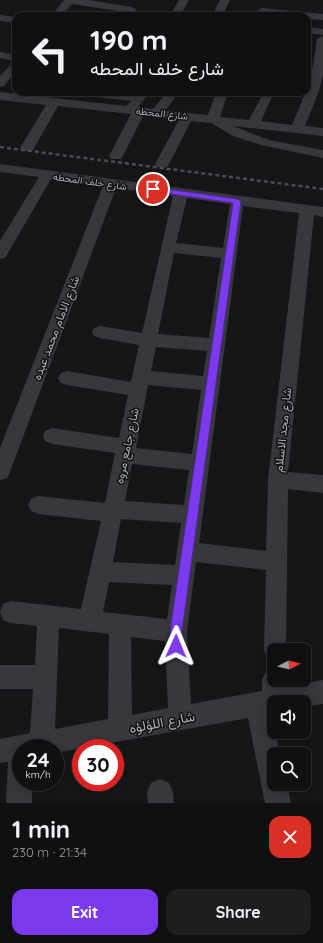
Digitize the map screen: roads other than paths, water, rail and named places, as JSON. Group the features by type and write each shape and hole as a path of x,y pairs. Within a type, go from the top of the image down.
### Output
{"street":[{"path":"59,12 69,0 125,12"},
{"path":"131,12 138,0"},
{"path":"177,12 184,0"},
{"path":"219,12 225,0"},
{"path":"262,12 266,0"},
{"path":"311,16 323,17"},
{"path":"0,18 12,20"},
{"path":"311,34 321,45"},
{"path":"311,51 321,45"},
{"path":"311,80 321,45"},
{"path":"0,55 12,57"},
{"path":"1,81 12,69"},
{"path":"1,81 12,82"},
{"path":"108,96 138,103 116,156"},
{"path":"158,113 170,96"},
{"path":"221,96 213,119 223,128 281,146 323,154"},
{"path":"253,124 268,96"},
{"path":"297,129 306,96"},
{"name":"شارع المحطه","path":"2,100 138,103 158,113 323,132"},
{"path":"27,148 54,102"},
{"path":"162,164 186,116"},
{"name":"شارع خلف المحطه","path":"0,168 315,211"},
{"path":"0,254 47,175"},
{"name":"شارع الامام محمد عبده","path":"0,472 111,184"},
{"name":"شارع جامع مروه","path":"90,621 168,247 181,193"},
{"path":"180,718 176,631 237,201"},
{"name":"شارع مجد الاسلام","path":"275,643 278,480 315,211"},
{"path":"168,247 230,254"},
{"path":"100,332 149,340 217,345"},
{"path":"67,378 139,384 211,384"},
{"path":"52,436 126,451 200,463"},
{"path":"278,480 323,484"},
{"path":"38,505 193,515"},
{"path":"188,551 277,562"},
{"path":"100,572 184,575"},
{"path":"11,612 176,631"},
{"path":"24,739 45,677 49,616"},
{"path":"120,625 120,729"},
{"path":"0,677 45,677"},
{"name":"شارع اللؤلؤه","path":"268,695 323,692"},
{"name":"شارع اللؤلؤه","path":"64,740 180,718 267,695"},
{"path":"272,739 278,803"},
{"path":"19,791 19,803"}],"railway":[{"path":"0,147 323,189"}]}
